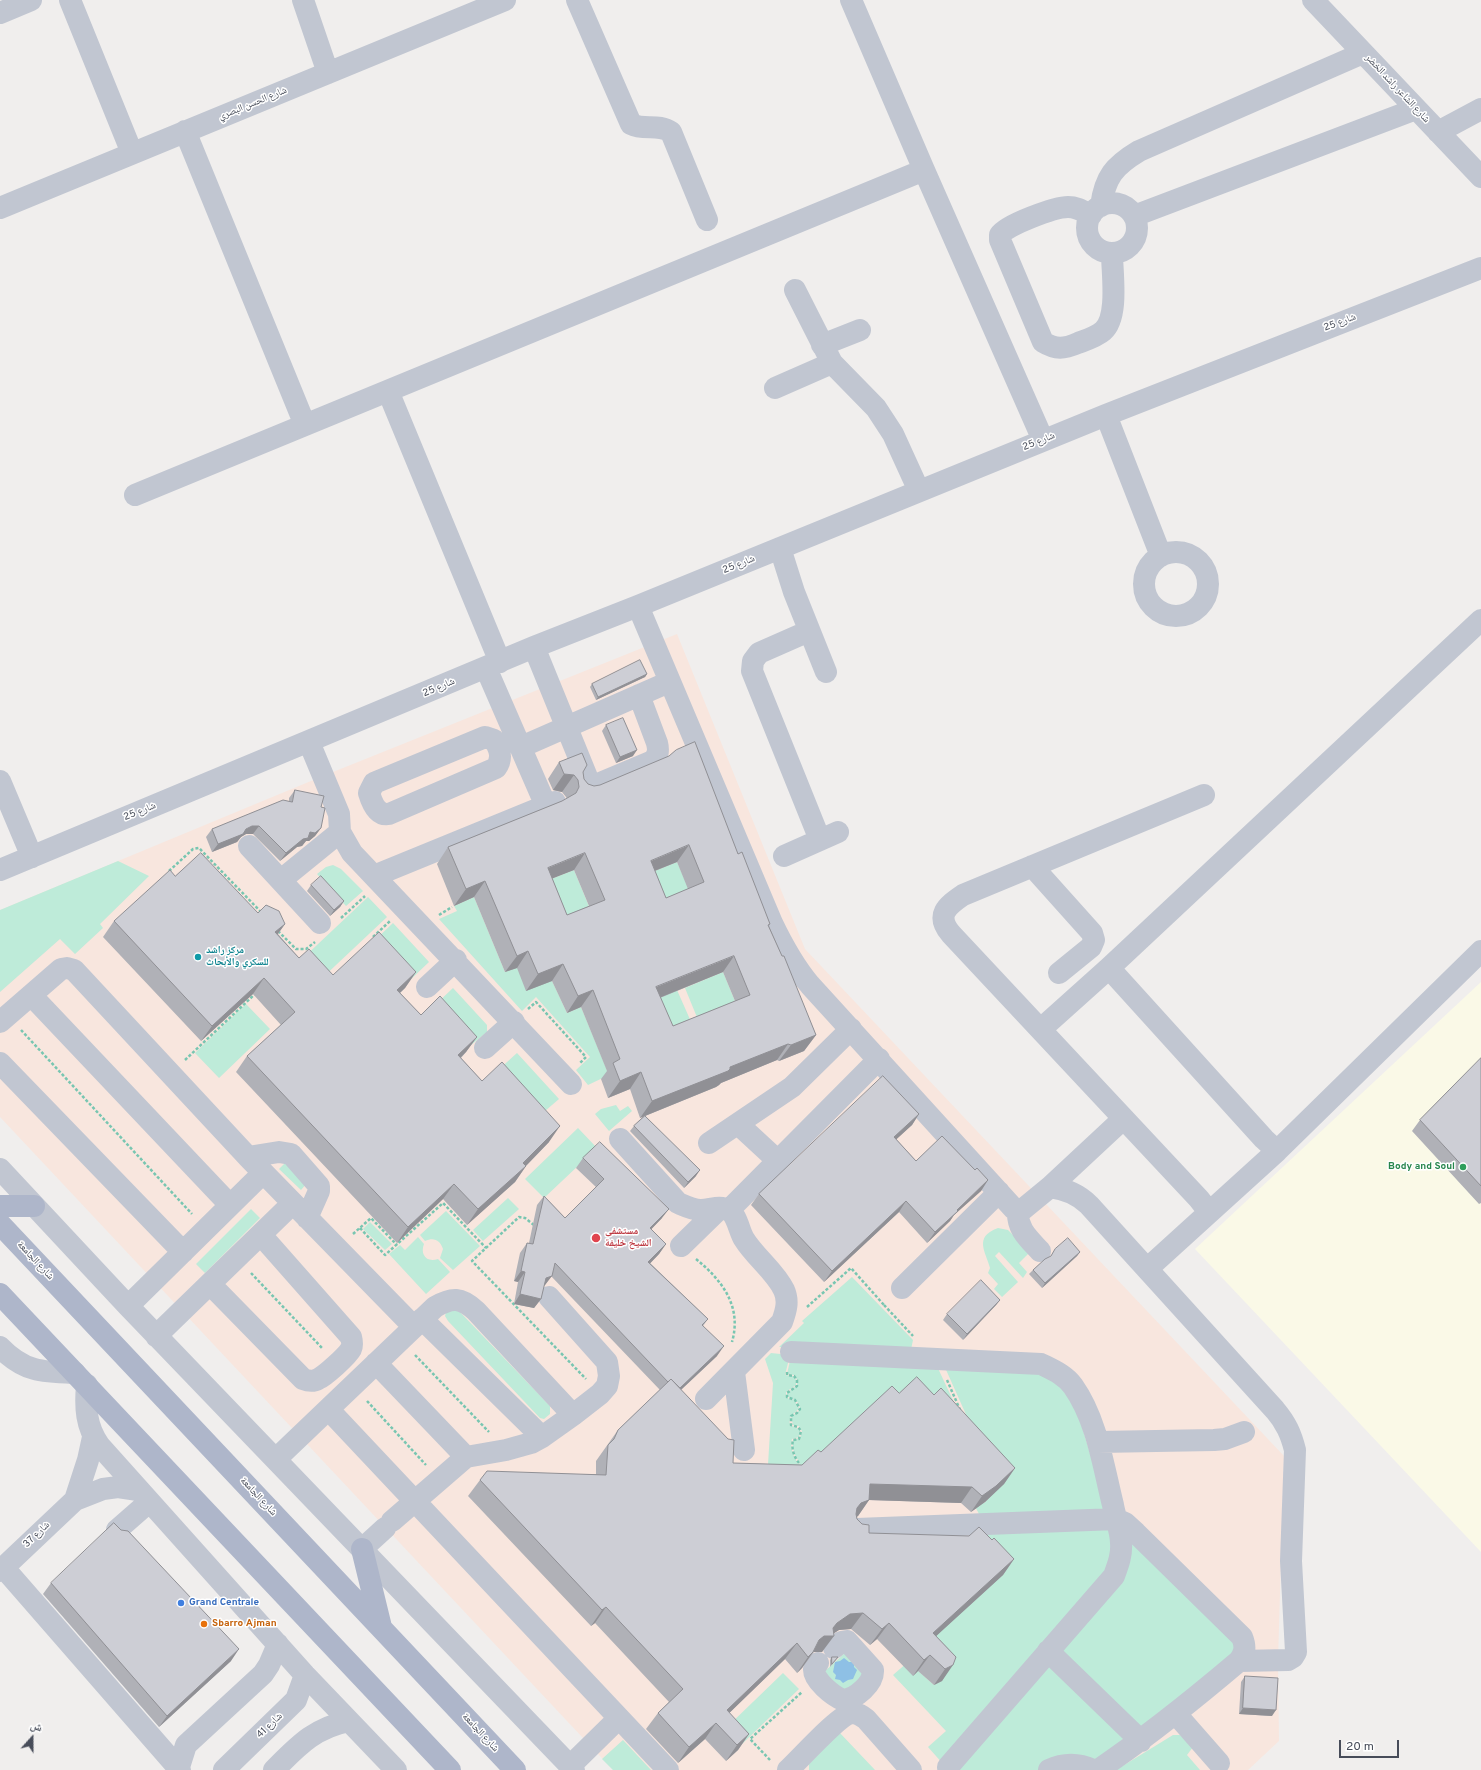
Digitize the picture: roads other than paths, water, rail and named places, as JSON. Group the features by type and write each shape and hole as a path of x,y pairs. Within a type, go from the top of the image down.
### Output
{"main road":[{"path":"0,1206 34,1206"},
{"name":"شارع الجامعة","path":"0,1224 515,1770"},
{"path":"0,1294 450,1770"},
{"path":"362,1549 381,1628"}],"street":[{"path":"0,13 31,0"},
{"path":"70,0 132,153"},
{"path":"303,0 328,73"},
{"name":"شارع الحسن البصري","path":"0,208 505,0"},
{"path":"577,0 631,124 639,128 664,128 671,132 707,220"},
{"path":"851,0 1043,440"},
{"name":"شارع الشاعر راشد الخضر","path":"1313,0 1481,177"},
{"path":"1112,253 1113,306 1109,324 1094,336 1061,349 1052,347 1043,342 1000,240 1000,235 1007,228 1057,208 1096,210 1113,203 1125,207 1134,216 1138,229 1134,241 1124,250 1112,253 1099,249 1090,240 1087,227 1096,210 1103,189 1111,173 1123,160 1363,53"},
{"path":"1134,216 1416,109"},
{"path":"1438,132 1481,109"},
{"path":"185,131 305,425"},
{"path":"135,494 924,170"},
{"name":"شارع 25","path":"0,870 303,745 534,647 1043,440 1481,268"},
{"path":"795,290 827,354 876,408 893,434 919,491"},
{"path":"775,388 827,354 860,330"},
{"path":"374,876 550,804 512,745 493,665 388,391"},
{"path":"1106,415 1160,556"},
{"path":"780,548 794,592 826,672"},
{"path":"638,606 669,682 786,950 798,971 1014,1210 1022,1210 1050,1187 1123,1119"},
{"path":"1041,1030 1481,620"},
{"path":"784,856 829,836 752,671 753,661 760,653 809,631"},
{"path":"534,647 566,727 588,788 653,761 657,756 659,749 639,695"},
{"path":"512,745 490,738 480,739 374,782 369,792 371,798 377,811 385,815 390,814 496,768 500,763 501,756 512,745 566,727 669,682"},
{"path":"303,745 339,814 340,832 352,853 456,960 569,1081"},
{"path":"0,781 32,857"},
{"path":"1204,795 963,895 945,909 943,918 945,927 1199,1199 1209,1212"},
{"path":"280,880 340,832"},
{"path":"249,846 320,923"},
{"path":"1032,866 1092,934 1094,940 1091,947 1059,973"},
{"path":"1147,1269 1277,1151 1481,951"},
{"path":"427,987 456,960"},
{"path":"1109,968 1243,1116 1277,1151"},
{"path":"4,1018 61,969 74,970 248,1157 412,1329 542,1437"},
{"path":"30,995 230,1206"},
{"path":"485,1048 514,1022"},
{"path":"709,1143 792,1087 851,1029"},
{"path":"681,1246 778,1161 879,1059"},
{"path":"0,1063 183,1252"},
{"path":"738,1124 778,1161"},
{"path":"620,1139 678,1203 688,1208 700,1210 724,1209 734,1216 743,1238 784,1289 787,1300 786,1311 782,1322 706,1399"},
{"path":"156,1336 261,1235 300,1211 319,1191 319,1186 295,1158 285,1152 248,1157"},
{"path":"0,1169 156,1336 572,1768 619,1718"},
{"path":"128,1306 263,1172"},
{"path":"1050,1187 1061,1188 1081,1198 1275,1410 1285,1422 1291,1435 1295,1450 1291,1586 1296,1652 1293,1657 1288,1660 1238,1661"},
{"path":"902,1288 999,1192"},
{"path":"1018,1211 1020,1229 1040,1251"},
{"path":"210,1284 303,1379 310,1381 318,1380 336,1364 350,1350 353,1343 351,1336 261,1235"},
{"path":"362,1549 414,1500 466,1457 506,1450 531,1443 573,1415 600,1394 607,1386 609,1376 607,1362 549,1298"},
{"path":"276,1460 412,1329 445,1301 456,1299 467,1302 573,1415"},
{"path":"0,1347 10,1358 34,1370 81,1379 85,1413 93,1437 305,1675 396,1770"},
{"path":"791,1352 1041,1364 1058,1372 1072,1385 1082,1400 1098,1442 1122,1542 1120,1560 1114,1576 948,1767"},
{"path":"376,1363 466,1457"},
{"path":"734,1372 744,1450"},
{"path":"328,1410 668,1770"},
{"path":"1098,1442 1225,1440 1244,1432"},
{"name":"شارع 37","path":"75,1500 87,1466 93,1437"},
{"name":"شارع 37","path":"2,1570 75,1500 103,1489 118,1487 144,1496"},
{"path":"117,1530 144,1496"},
{"path":"857,1529 1116,1519 1125,1523 1136,1532 1242,1637 1245,1646 1244,1654 1238,1661 1176,1714 1141,1741 1098,1770"},
{"path":"2,1570 180,1768"},
{"path":"789,1767 839,1720 850,1706 854,1697 872,1680 873,1670 848,1641 841,1642 834,1648"},
{"path":"180,1768 186,1745 263,1674 269,1665 278,1644"},
{"path":"1048,1651 1141,1741"},
{"path":"818,1671 838,1698 866,1719 911,1770"},
{"name":"شارع 41","path":"224,1770 296,1700 305,1675"},
{"path":"1176,1714 1219,1763"},
{"path":"274,1770 309,1736 334,1724 349,1721"},
{"path":"1049,1770 1058,1766 1071,1764 1084,1766 1093,1770"},
{"path":"1060,1770 1070,1768 1083,1770"}],"water":[{"path":"844,1658 849,1662 854,1662 854,1667 857,1670 853,1679 843,1683 840,1680 835,1679 836,1675 833,1672 835,1662"}],"place":[{"name":"مركز راشد للسكري والأبحاث","path":"198,957"},
{"name":"Body and Soul","path":"1463,1167"},
{"name":"مستشفى الشيخ خليفة","path":"596,1238"},
{"name":"Grand Centrale","path":"181,1603"},
{"name":"Sbarro Ajman","path":"204,1624"}]}
